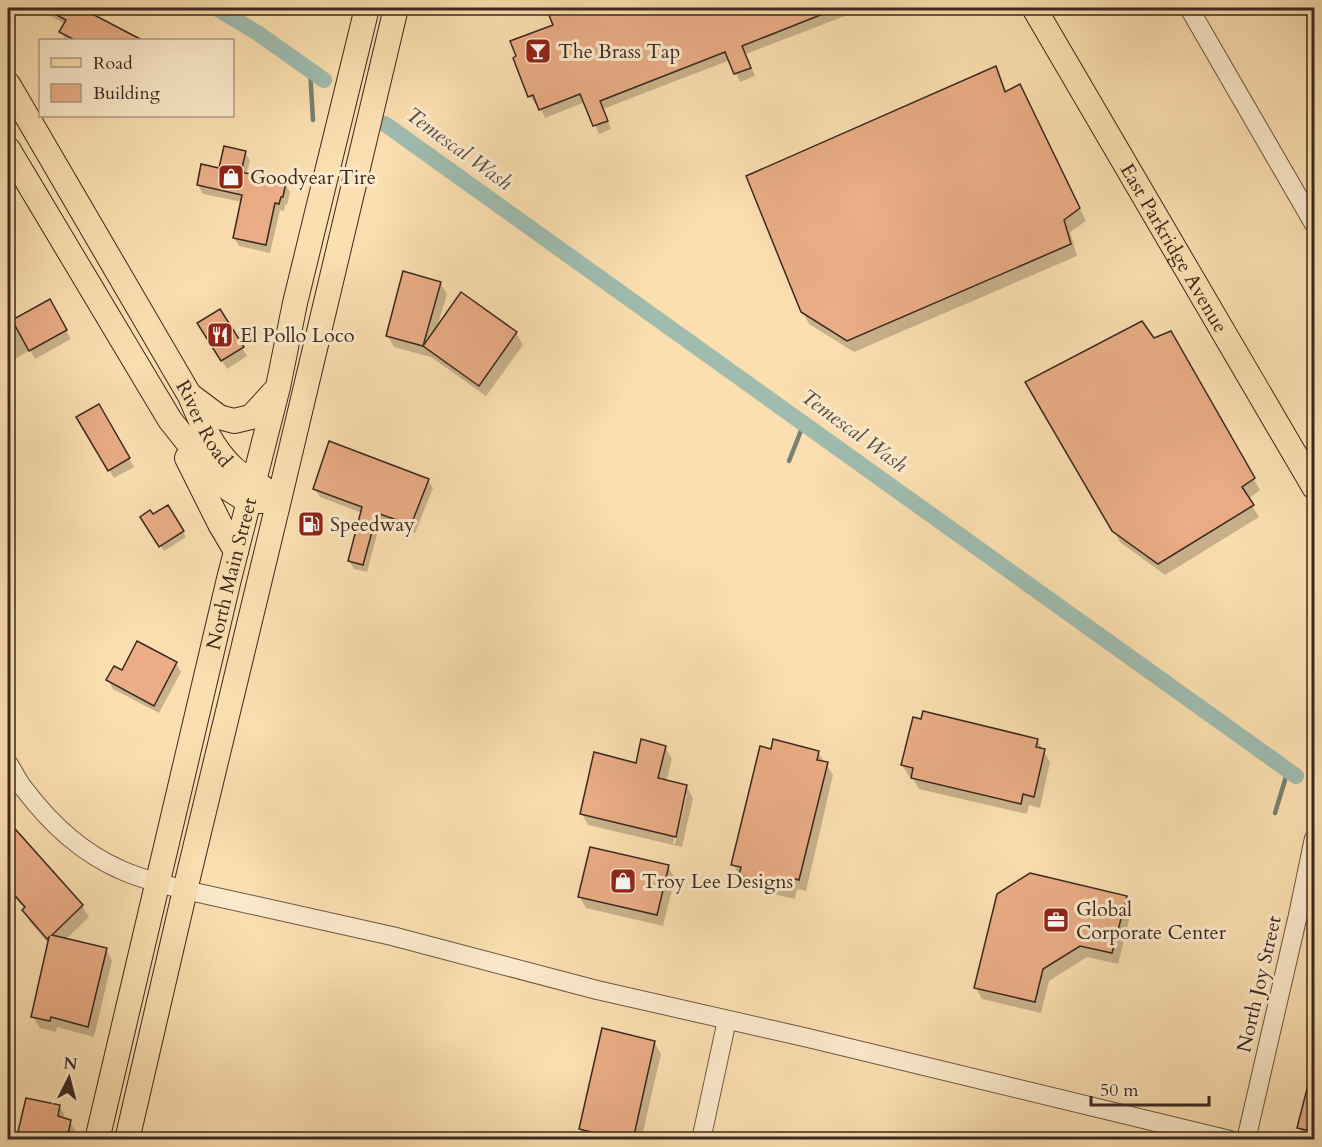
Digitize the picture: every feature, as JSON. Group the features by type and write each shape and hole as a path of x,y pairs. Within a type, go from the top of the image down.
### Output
{"main road":[{"name":"North Main Street","path":"97,1140 367,8"},
{"name":"North Main Street","path":"127,1140 396,8"},
{"name":"East Parkridge Avenue","path":"1034,8 1314,487"},
{"name":"River Road","path":"8,84 190,396 205,432 251,491"},
{"path":"8,115 50,186 58,195 79,208"},
{"name":"River Road","path":"8,149 170,420 218,479 229,489 251,491 279,500"},
{"path":"190,396 219,417 234,421 251,417 278,387"},
{"path":"170,420 184,454 236,550"}],"street":[{"path":"1189,8 1314,224"},
{"path":"8,763 23,789 71,839 120,870 157,882 392,936 597,990 1230,1140"},
{"name":"North Joy Street","path":"1246,1140 1313,846"},
{"path":"701,1140 727,1020"}],"building":[{"path":"44,8 81,8 140,39 73,39 59,32 66,20"},
{"path":"546,8 838,8 742,46 751,68 734,74 725,52 600,101 608,121 593,126 580,94 539,110 533,95 528,97 513,58 516,56 510,41 553,25"},
{"path":"996,66 1005,92 1020,84 1080,208 1064,220 1071,244 847,341 801,312 746,176"},
{"name":"Goodyear Tire","path":"224,146 246,151 241,172 286,182 283,197 279,204 275,203 266,245 233,238 242,195 197,185 201,164 219,168"},
{"path":"403,271 441,282 423,346 386,336"},
{"path":"461,292 517,332 479,386 423,346"},
{"path":"50,299 67,330 29,351 12,320"},
{"name":"El Pollo Loco","path":"220,309 244,347 221,361 197,323"},
{"path":"1142,321 1154,338 1171,331 1255,478 1242,487 1254,505 1158,564 1112,531 1025,382"},
{"path":"99,404 130,458 108,471 76,417"},
{"path":"329,441 429,479 411,525 377,513 363,565 348,561 362,507 313,489"},
{"path":"168,505 184,531 159,547 140,517 150,510 153,514"},
{"path":"137,641 177,662 154,706 106,680 114,666 122,670"},
{"path":"923,711 1038,739 1036,747 1045,749 1034,797 1023,794 1021,804 911,778 913,768 901,765 913,717 921,719"},
{"path":"641,739 666,746 658,778 687,785 676,837 580,814 594,752 636,763"},
{"path":"773,739 819,751 817,760 828,762 799,880 791,878 788,888 739,876 741,867 731,865 760,746 771,749"},
{"path":"8,821 83,905 52,935 107,948 88,1027 51,1017 50,1021 31,1017 49,937 47,939 22,910 25,907 8,888"},
{"name":"Troy Lee Designs","path":"590,847 669,865 657,915 578,897"},
{"name":"Global Corporate Center","path":"1030,873 1127,896 1112,953 1080,946 1043,969 1035,1002 974,988 997,894"},
{"path":"602,1028 655,1041 633,1140 579,1129"},
{"path":"1310,1077 1314,1078 1314,1132 1297,1128"},
{"path":"26,1098 60,1105 58,1116 71,1120 67,1140 16,1140"}],"waterway":[{"name":"Temescal Wash","path":"216,8 259,34 324,80"},
{"path":"310,70 313,120"},
{"name":"Temescal Wash","path":"385,124 1296,776"},
{"path":"789,461 804,423"},
{"path":"1275,813 1288,770"}],"place":[{"name":"The Brass Tap","path":"538,51"},
{"name":"Goodyear Tire","path":"231,177"},
{"name":"El Pollo Loco","path":"220,335"},
{"name":"Speedway","path":"311,524"},
{"name":"Troy Lee Designs","path":"623,881"},
{"name":"Global Corporate Center","path":"1056,920"}]}
